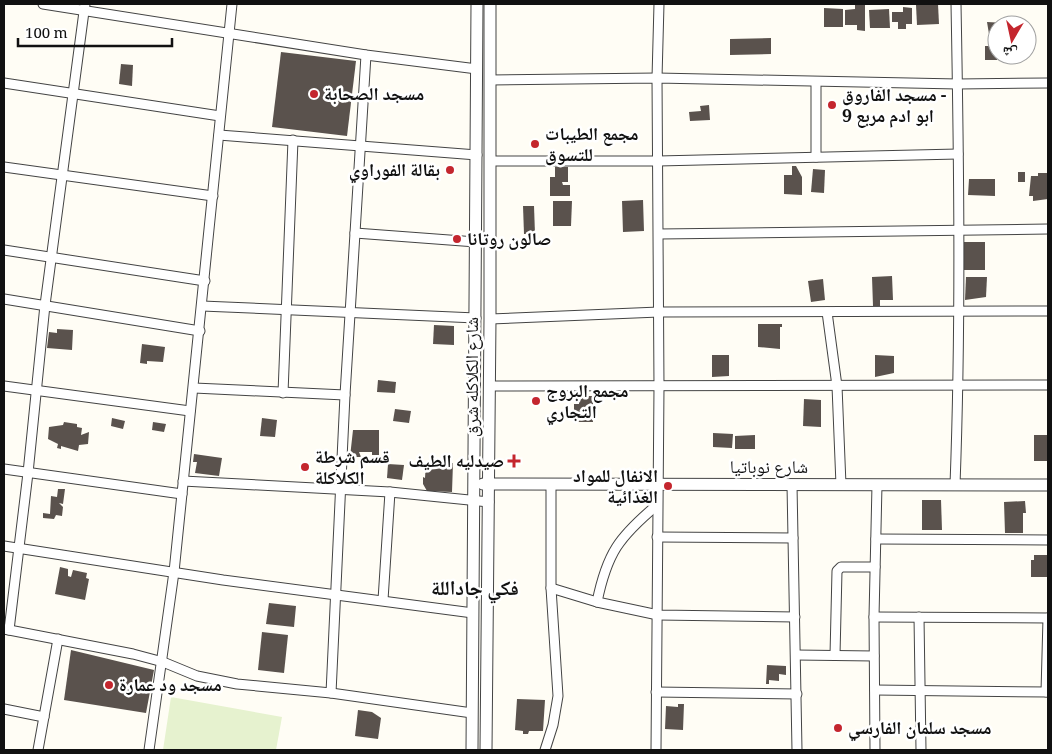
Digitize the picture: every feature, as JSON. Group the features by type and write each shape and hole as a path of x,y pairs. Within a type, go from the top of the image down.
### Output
{"street":[{"path":"42,4 85,8 366,55 477,69"},
{"path":"149,750 163,662 174,572 232,4"},
{"name":"شارع الكلاكله شرق","path":"472,750 477,4"},
{"name":"شارع الكلاكله شرق","path":"486,750 490,386 490,4"},
{"path":"656,750 659,387 657,78 659,4"},
{"path":"955,484 959,385 960,230 956,4"},
{"path":"85,8 44,305 28,473 6,630 134,654 163,662 197,676 238,684 331,693 472,713"},
{"path":"331,693 345,395 366,55"},
{"path":"490,80 657,78 958,84 1048,82"},
{"path":"816,82 816,157"},
{"path":"4,83 220,116"},
{"path":"219,135 477,155"},
{"path":"283,393 288,310 293,140"},
{"path":"491,161 658,160 958,154"},
{"path":"4,167 213,196"},
{"path":"659,234 1048,229"},
{"path":"355,233 476,242"},
{"path":"4,250 205,281"},
{"path":"4,299 200,331"},
{"path":"202,306 476,318"},
{"path":"490,319 659,312 1048,311"},
{"path":"827,312 837,386 841,485"},
{"path":"490,386 1048,385"},
{"path":"4,386 190,411"},
{"path":"194,388 345,395"},
{"path":"4,470 182,494"},
{"path":"183,480 390,492 489,502"},
{"name":"شارع نوباتيا","path":"475,484 1048,485"},
{"path":"545,750 553,725 558,696 551,588 551,484"},
{"path":"792,485 797,750"},
{"path":"874,750 874,617 877,485"},
{"path":"383,600 390,492"},
{"path":"597,602 608,558 635,523 657,505"},
{"path":"657,537 793,538"},
{"path":"876,539 1048,540"},
{"path":"4,546 279,588 336,593 473,613"},
{"path":"836,655 837,571 840,567 875,567"},
{"path":"551,588 597,602 658,615 795,617"},
{"path":"874,617 1048,618 1047,692 875,690"},
{"path":"919,617 921,750"},
{"path":"38,750 58,639"},
{"path":"796,655 874,656"},
{"path":"656,692 797,694"},
{"path":"4,709 44,717"}],"green space":[{"path":"171,697 282,717 276,750 163,750"}],"building":[{"path":"855,4 865,4 865,31 857,30 857,25 845,25 845,10 855,9"},
{"path":"938,4 939,24 917,25 916,5"},
{"path":"903,7 912,8 912,24 906,24 906,29 898,29 898,22 892,22 892,12 903,12"},
{"path":"824,8 843,9 843,27 824,27"},
{"path":"889,9 890,28 870,28 869,10"},
{"path":"771,38 771,54 730,55 730,39"},
{"path":"985,46 987,46 987,60 985,60"},
{"name":"مسجد الصحابة","path":"281,52 356,61 347,136 272,127"},
{"path":"121,64 133,65 132,86 119,84"},
{"path":"709,105 710,120 690,121 689,112 701,111 700,106"},
{"path":"792,166 796,166 802,177 802,195 784,194 784,175 792,175"},
{"path":"555,167 568,167 568,182 562,182 563,185 570,185 570,196 550,196 550,177 555,177"},
{"path":"813,169 825,170 824,193 811,192"},
{"path":"1018,172 1025,172 1025,182 1018,182"},
{"path":"1038,173 1048,173 1048,199 1033,201 1033,196 1029,196 1031,176 1038,176"},
{"path":"969,179 995,179 995,196 968,195"},
{"path":"643,200 644,231 623,232 622,201"},
{"path":"553,201 572,201 571,226 553,226"},
{"path":"523,206 534,206 535,234 524,234"},
{"path":"963,242 985,242 985,270 962,270"},
{"path":"892,276 893,300 880,300 880,306 873,306 872,277"},
{"path":"966,277 987,277 986,297 965,300"},
{"path":"823,279 825,300 811,302 808,281"},
{"path":"758,324 782,324 782,327 780,327 780,349 758,347"},
{"path":"434,325 454,326 454,345 433,344"},
{"path":"57,329 73,330 72,350 47,348 49,332 57,333"},
{"path":"142,344 165,347 163,362 147,361 147,364 140,363"},
{"path":"712,355 729,355 729,376 712,377"},
{"path":"875,355 894,356 894,373 875,377"},
{"path":"378,380 396,382 395,393 377,392"},
{"path":"579,396 593,396 593,422 574,422 574,404 579,404"},
{"path":"804,399 821,400 821,427 803,426"},
{"path":"395,409 411,411 409,423 393,421"},
{"path":"112,418 125,421 123,429 111,426"},
{"path":"262,418 277,420 275,437 260,436"},
{"path":"64,422 77,424 77,427 82,428 81,435 89,432 88,444 79,445 78,451 61,446 61,449 57,448 58,444 48,439 49,427 63,425"},
{"path":"153,422 166,424 164,432 152,430"},
{"path":"353,430 379,430 379,455 372,455 372,452 359,452 361,457 350,457"},
{"path":"713,433 733,434 732,448 713,447"},
{"path":"755,435 755,449 735,449 735,436"},
{"path":"1034,435 1048,435 1048,461 1034,461"},
{"path":"194,454 222,458 219,476 195,473 197,462 193,462"},
{"path":"426,462 453,463 452,492 427,491 423,484"},
{"path":"388,464 404,465 402,480 387,478"},
{"path":"58,489 65,489 63,504 59,503 63,507 62,516 56,515 54,519 43,518 43,513 50,514 51,496 57,497"},
{"path":"922,500 941,500 942,530 922,530"},
{"path":"1025,501 1026,513 1023,513 1023,533 1005,533 1004,502"},
{"path":"1034,555 1048,555 1048,577 1031,577 1031,560 1034,560"},
{"path":"60,567 68,569 68,576 71,577 73,570 87,573 86,578 89,579 85,600 55,594"},
{"path":"269,603 296,606 294,627 266,624"},
{"path":"262,632 288,635 284,673 258,670"},
{"name":"مسجد ود عمارة","path":"71,650 154,670 146,713 64,700"},
{"path":"767,665 786,666 786,675 779,674 779,681 769,680 769,684 766,684"},
{"path":"517,699 545,700 543,731 529,731 528,734 523,734 523,731 515,730"},
{"path":"678,704 684,704 683,730 665,729 666,706 678,707"},
{"path":"358,710 372,712 381,718 378,739 355,736"}],"place":[{"name":"مسجد الصحابة","path":"314,94"},
{"name":"مسجد الفاروق - ابو ادم مربع 9","path":"832,105"},
{"name":"مجمع الطيبات للتسوق","path":"535,144"},
{"name":"بقالة الفوراوي","path":"450,170"},
{"name":"صالون روتانا","path":"457,239"},
{"name":"مجمع البروج التجاري","path":"536,401"},
{"name":"صيدليه الطيف","path":"514,461"},
{"name":"قسم شرطة الكلاكلة","path":"305,467"},
{"name":"الانفال للمواد الغذائية","path":"668,486"},
{"name":"مسجد ود عمارة","path":"109,685"},
{"name":"مسجد سلمان الفارسي","path":"838,728"}],"district":[{"name":"فكي جاداللة","path":"475,588"}]}
